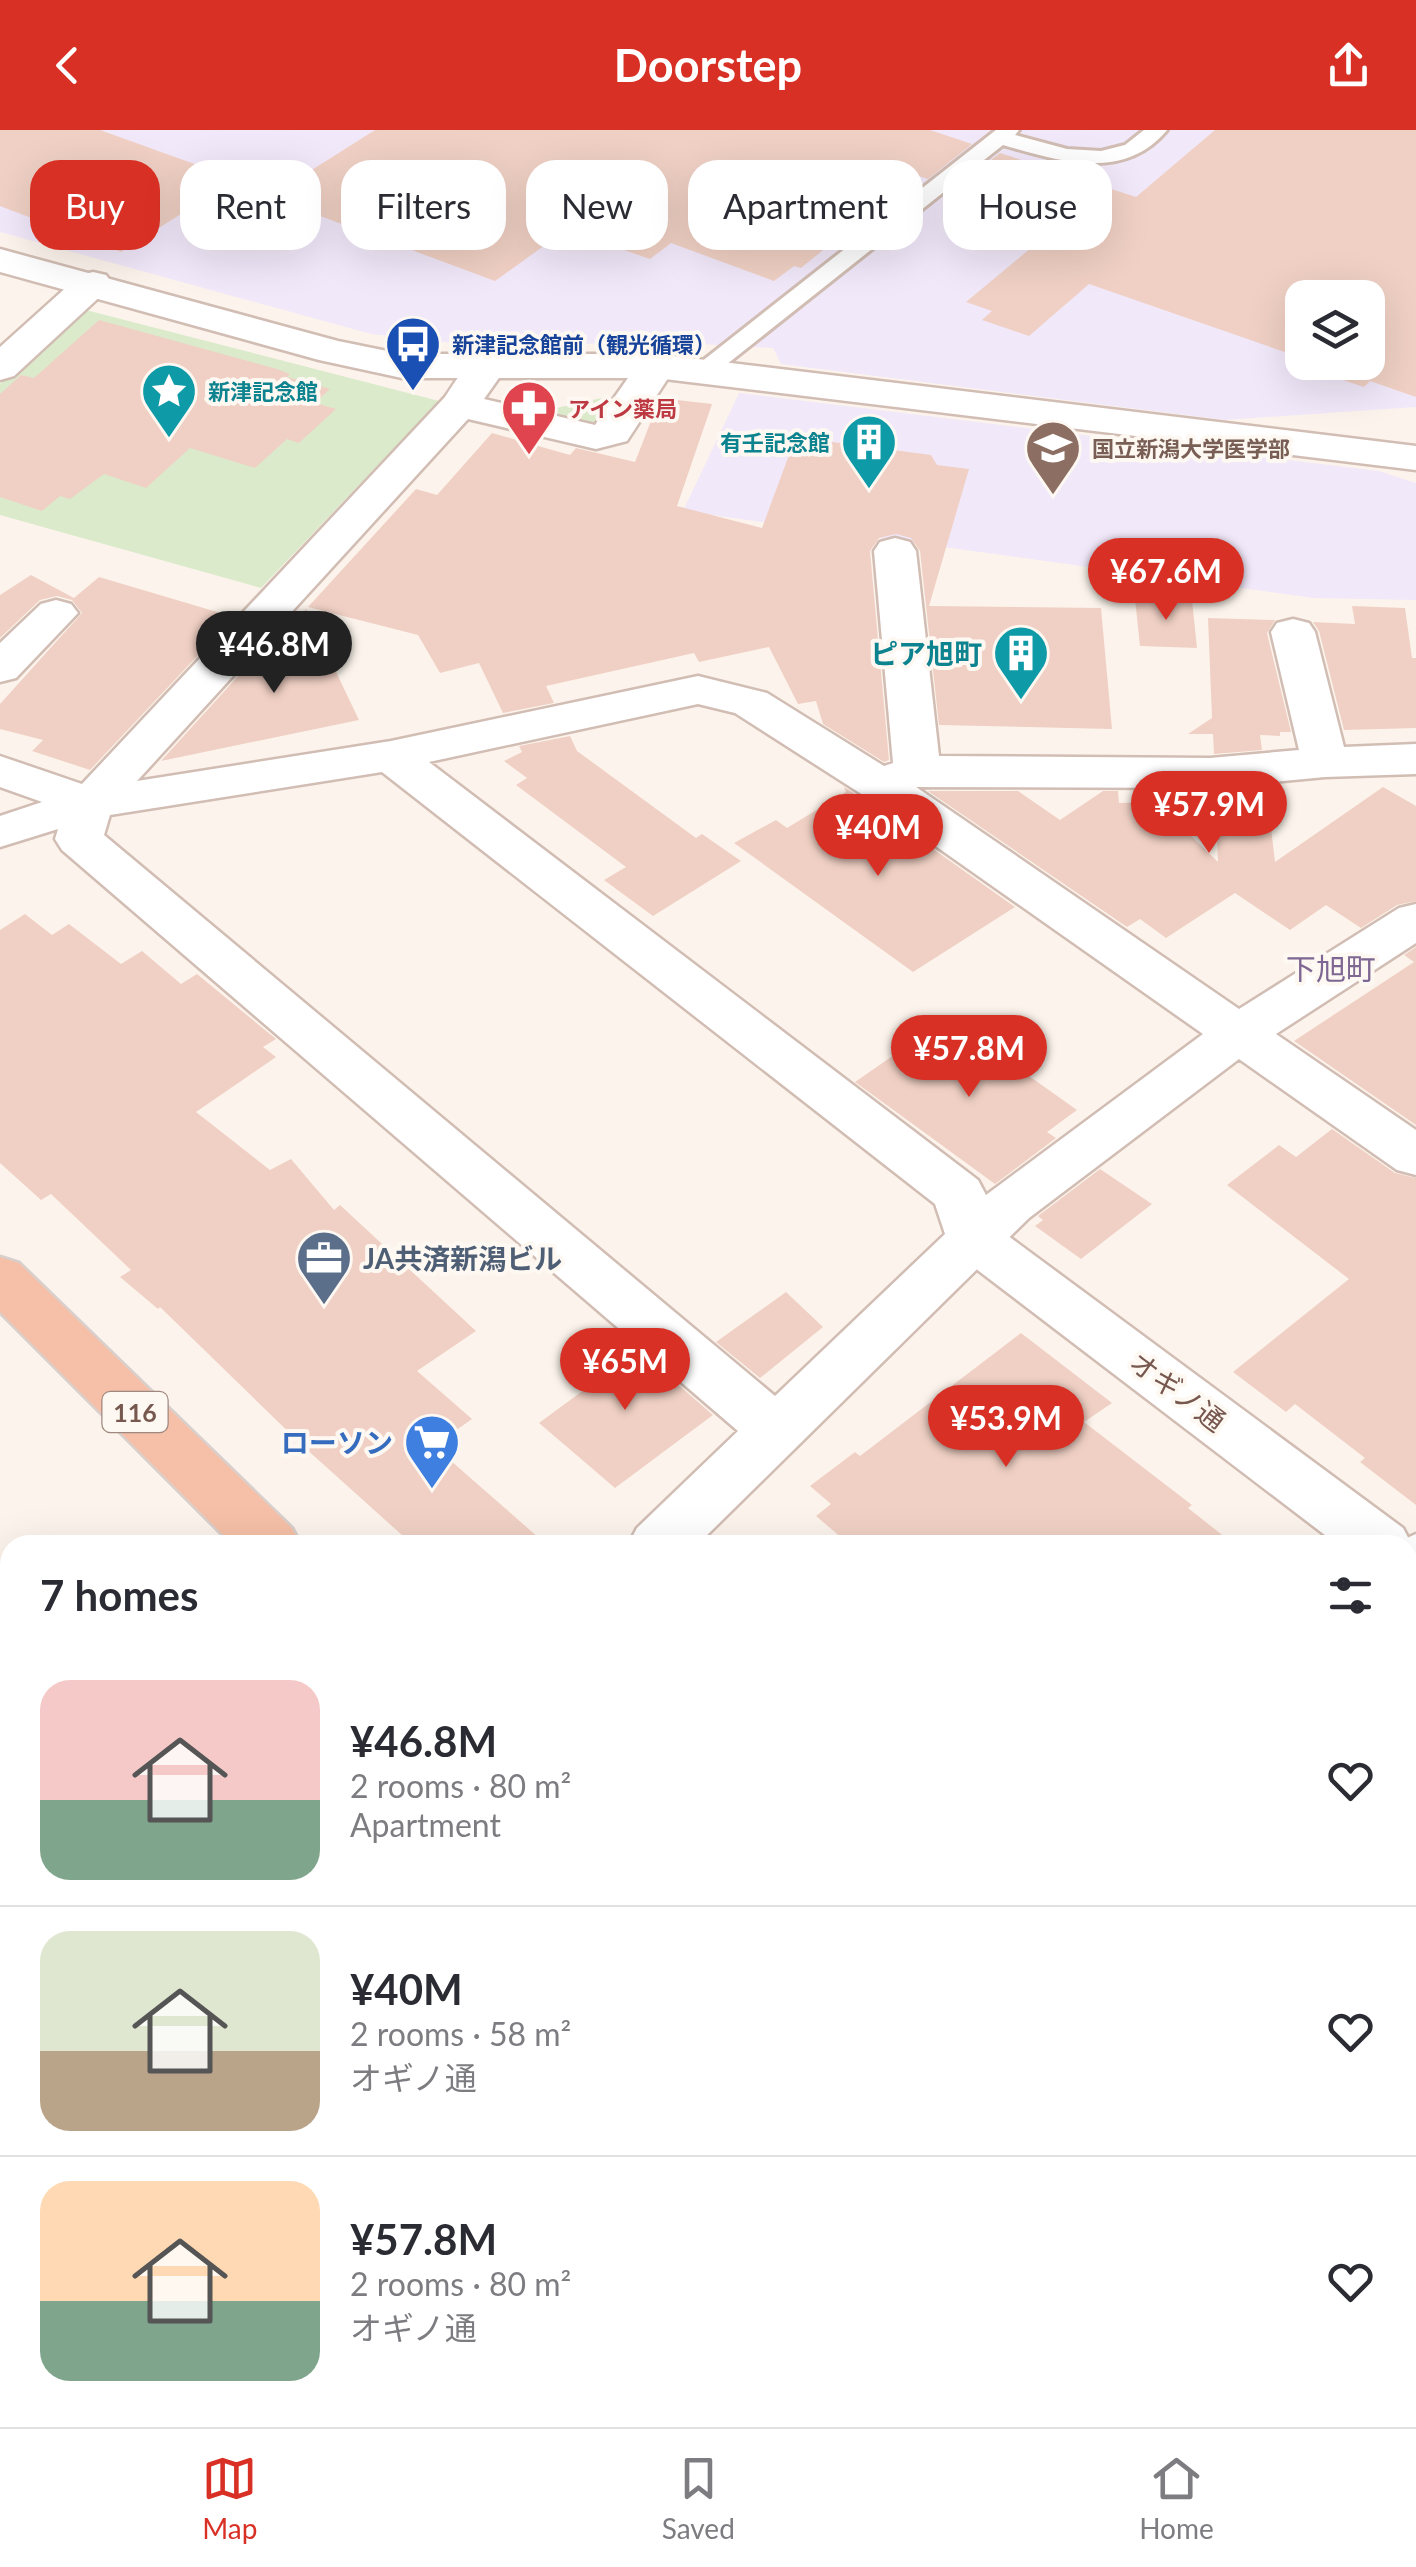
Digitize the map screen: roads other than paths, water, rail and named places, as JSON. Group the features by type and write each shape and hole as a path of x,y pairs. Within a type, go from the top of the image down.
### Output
{"highway":[{"name":"116","path":"0,1278 261,1535"}],"street":[{"path":"0,260 333,352 402,366 656,366 1416,458"},
{"path":"0,368 93,283"},
{"path":"459,406 596,437 613,432 656,366"},
{"path":"486,368 459,406 90,802 80,839 778,1432"},
{"path":"894,551 898,778"},
{"path":"0,668 56,612"},
{"path":"1294,632 1325,762"},
{"path":"0,832 90,802 391,756 698,690 751,703 898,778 1239,1032 1416,1156"},
{"path":"391,756 959,1194 973,1238"},
{"path":"898,778 1210,772 1416,758"},
{"path":"0,771 90,802"},
{"path":"669,1535 1010,1204 1239,1032 1416,920"},
{"name":"オギノ通","path":"973,1238 1371,1535"}],"lane":[{"path":"704,371 1005,134 1093,158 1130,151 1157,130"}],"place":[{"name":"新津記念館前（観光循環）","path":"413,393"},
{"name":"新津記念館","path":"169,440"},
{"name":"アイン薬局","path":"529,457"},
{"name":"有壬記念館","path":"869,491"},
{"name":"国立新潟大学医学部","path":"1053,497"},
{"name":"ピア旭町","path":"1021,702"},
{"name":"JA共済新潟ビル","path":"324,1307"},
{"name":"ローソン","path":"432,1491"}],"district":[{"name":"下旭町","path":"1331,968"}]}
